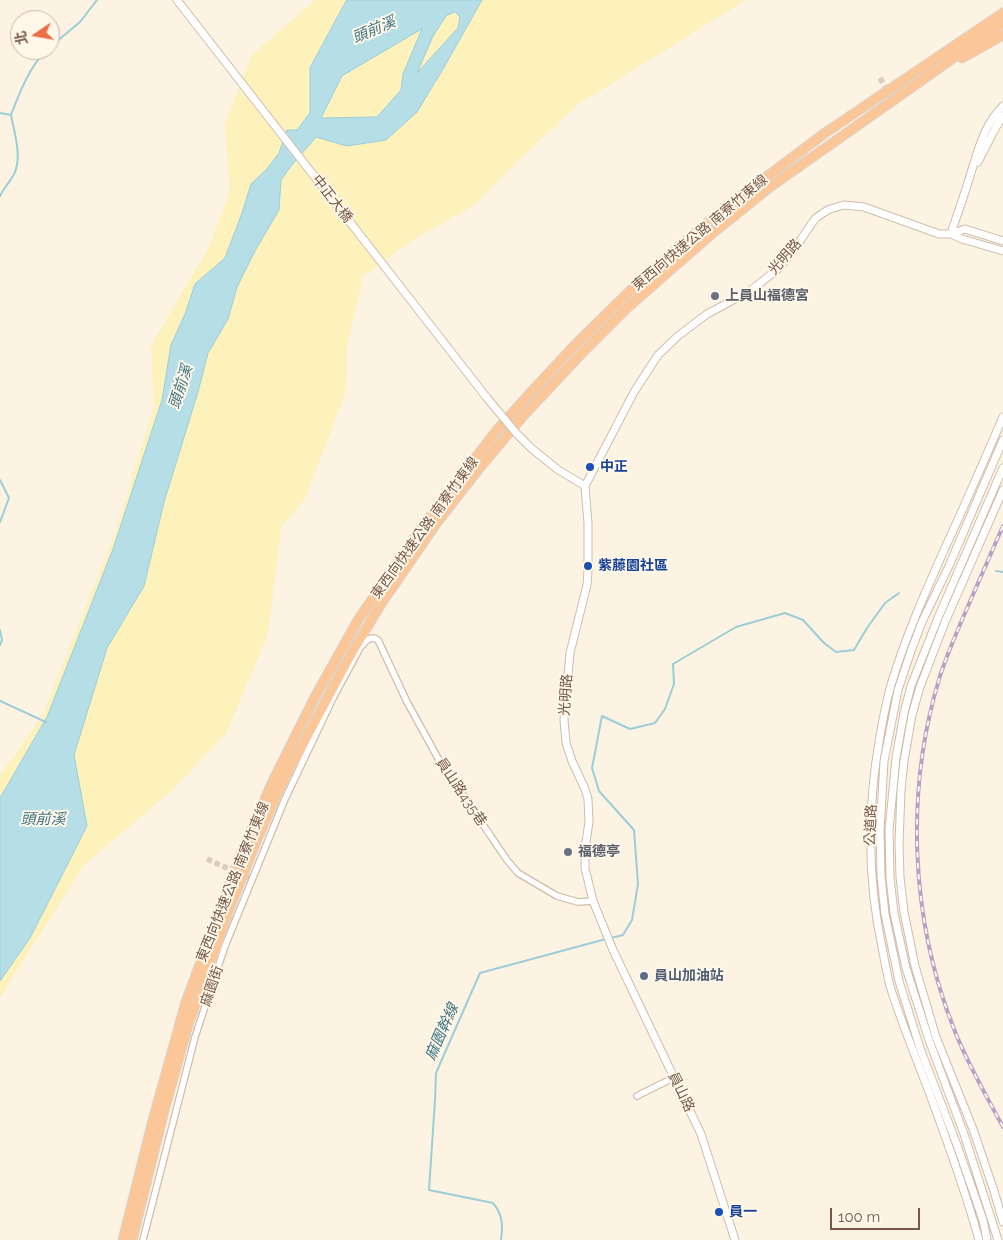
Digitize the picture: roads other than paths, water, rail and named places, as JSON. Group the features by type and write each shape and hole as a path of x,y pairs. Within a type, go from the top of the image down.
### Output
{"highway":[{"name":"東西向快速公路 南寮竹東線","path":"123,1240 152,1120 186,1002 241,854 273,781 314,699 358,620 420,530 498,430 534,389 575,345 632,289 680,246 728,206 825,133 1003,13"},
{"name":"東西向快速公路 南寮竹東線","path":"132,1240 164,1111 188,1025 230,907 258,837 284,779 351,654 412,557 477,471 523,416 628,307 708,236 770,187 1003,23"},
{"path":"929,76 1003,35"}],"street":[{"name":"中正大橋","path":"178,0 487,398 531,448 557,469 585,486"},
{"path":"951,234 981,139 1003,106"},
{"path":"992,125 1003,116"},
{"name":"光明路","path":"593,901 585,868 589,822 588,799 566,742 564,720 570,653 587,585 588,523 585,486 634,392 658,354 707,314 750,291 779,268 796,247 812,222 830,208 844,205 864,207 939,234 951,234 965,230 1003,241"},
{"name":"光明路","path":"951,234 1003,251"},
{"name":"公道路","path":"978,1240 966,1198 890,985 876,920 871,876 870,816 876,759 884,713 902,649 1003,417"},
{"name":"公道路","path":"987,1240 983,1220 920,1048 898,981 880,876 880,818 884,762 898,690 922,622 949,566 1003,440"},
{"name":"公道路","path":"998,1240 964,1134 929,1040 906,968 894,913 890,878 889,830 896,758 911,686 938,618 1003,468"},
{"name":"公道路","path":"1003,490 945,622 920,687 912,715 904,761 899,844 904,912 915,966 936,1037 972,1130 1003,1222"},
{"name":"員山路435巷","path":"369,638 378,640 412,711 439,760 506,860 518,873 557,896 578,902 593,901"},
{"name":"麻園街","path":"143,1240 195,1037 225,946 285,799 351,663 369,638"},
{"path":"884,713 892,715"},
{"name":"員山路","path":"593,901 613,950 701,1134 735,1240"},
{"path":"638,1096 674,1078"}],"water":[{"name":"頭前溪","path":"347,0 482,0 417,112 386,140 347,146 316,137 281,180 279,210 256,249 237,287 228,319 208,353 164,502 144,586 107,648 74,755 87,826 30,938 0,981 0,798 47,717 113,549 162,400 171,345 185,314 195,284 225,258 251,184 267,169 279,153 287,130 297,130 310,113 310,68","holes":["455,12 460,17 458,28 417,73 433,36 446,16","422,29 403,74 401,90 377,117 321,118 342,76"]}],"waterway":[{"path":"60,39 80,22 97,0"},
{"path":"0,113 11,115 21,89 38,60"},
{"path":"0,196 13,176 18,156 11,115"},
{"path":"0,480 9,498 0,522"},
{"path":"996,571 1003,572"},
{"path":"611,938 623,935 632,920 638,884 634,830 599,791 592,768 602,716 630,729 655,723 665,709 674,684 673,664 736,627 785,613 803,620 824,643 836,652 854,650 885,603 899,593"},
{"path":"0,630 2,640 0,645"},
{"path":"0,701 46,722"},
{"name":"麻園幹線","path":"501,1240 502,1221 493,1203 429,1190 436,1073 480,973 606,939"}],"tunnel":[{"path":"880,78 896,105"},
{"path":"207,859 252,879"}],"railway":[{"path":"1003,526 940,676 929,719 921,764 917,809 917,854 921,899 928,943 939,987 965,1054 1003,1127"}],"place":[{"name":"上員山福德宮","path":"715,296"},
{"name":"中正","path":"590,467"},
{"name":"紫藤園社區","path":"588,566"},
{"name":"福德亭","path":"568,852"},
{"name":"員山加油站","path":"644,976"},
{"name":"員一","path":"719,1212"}]}
